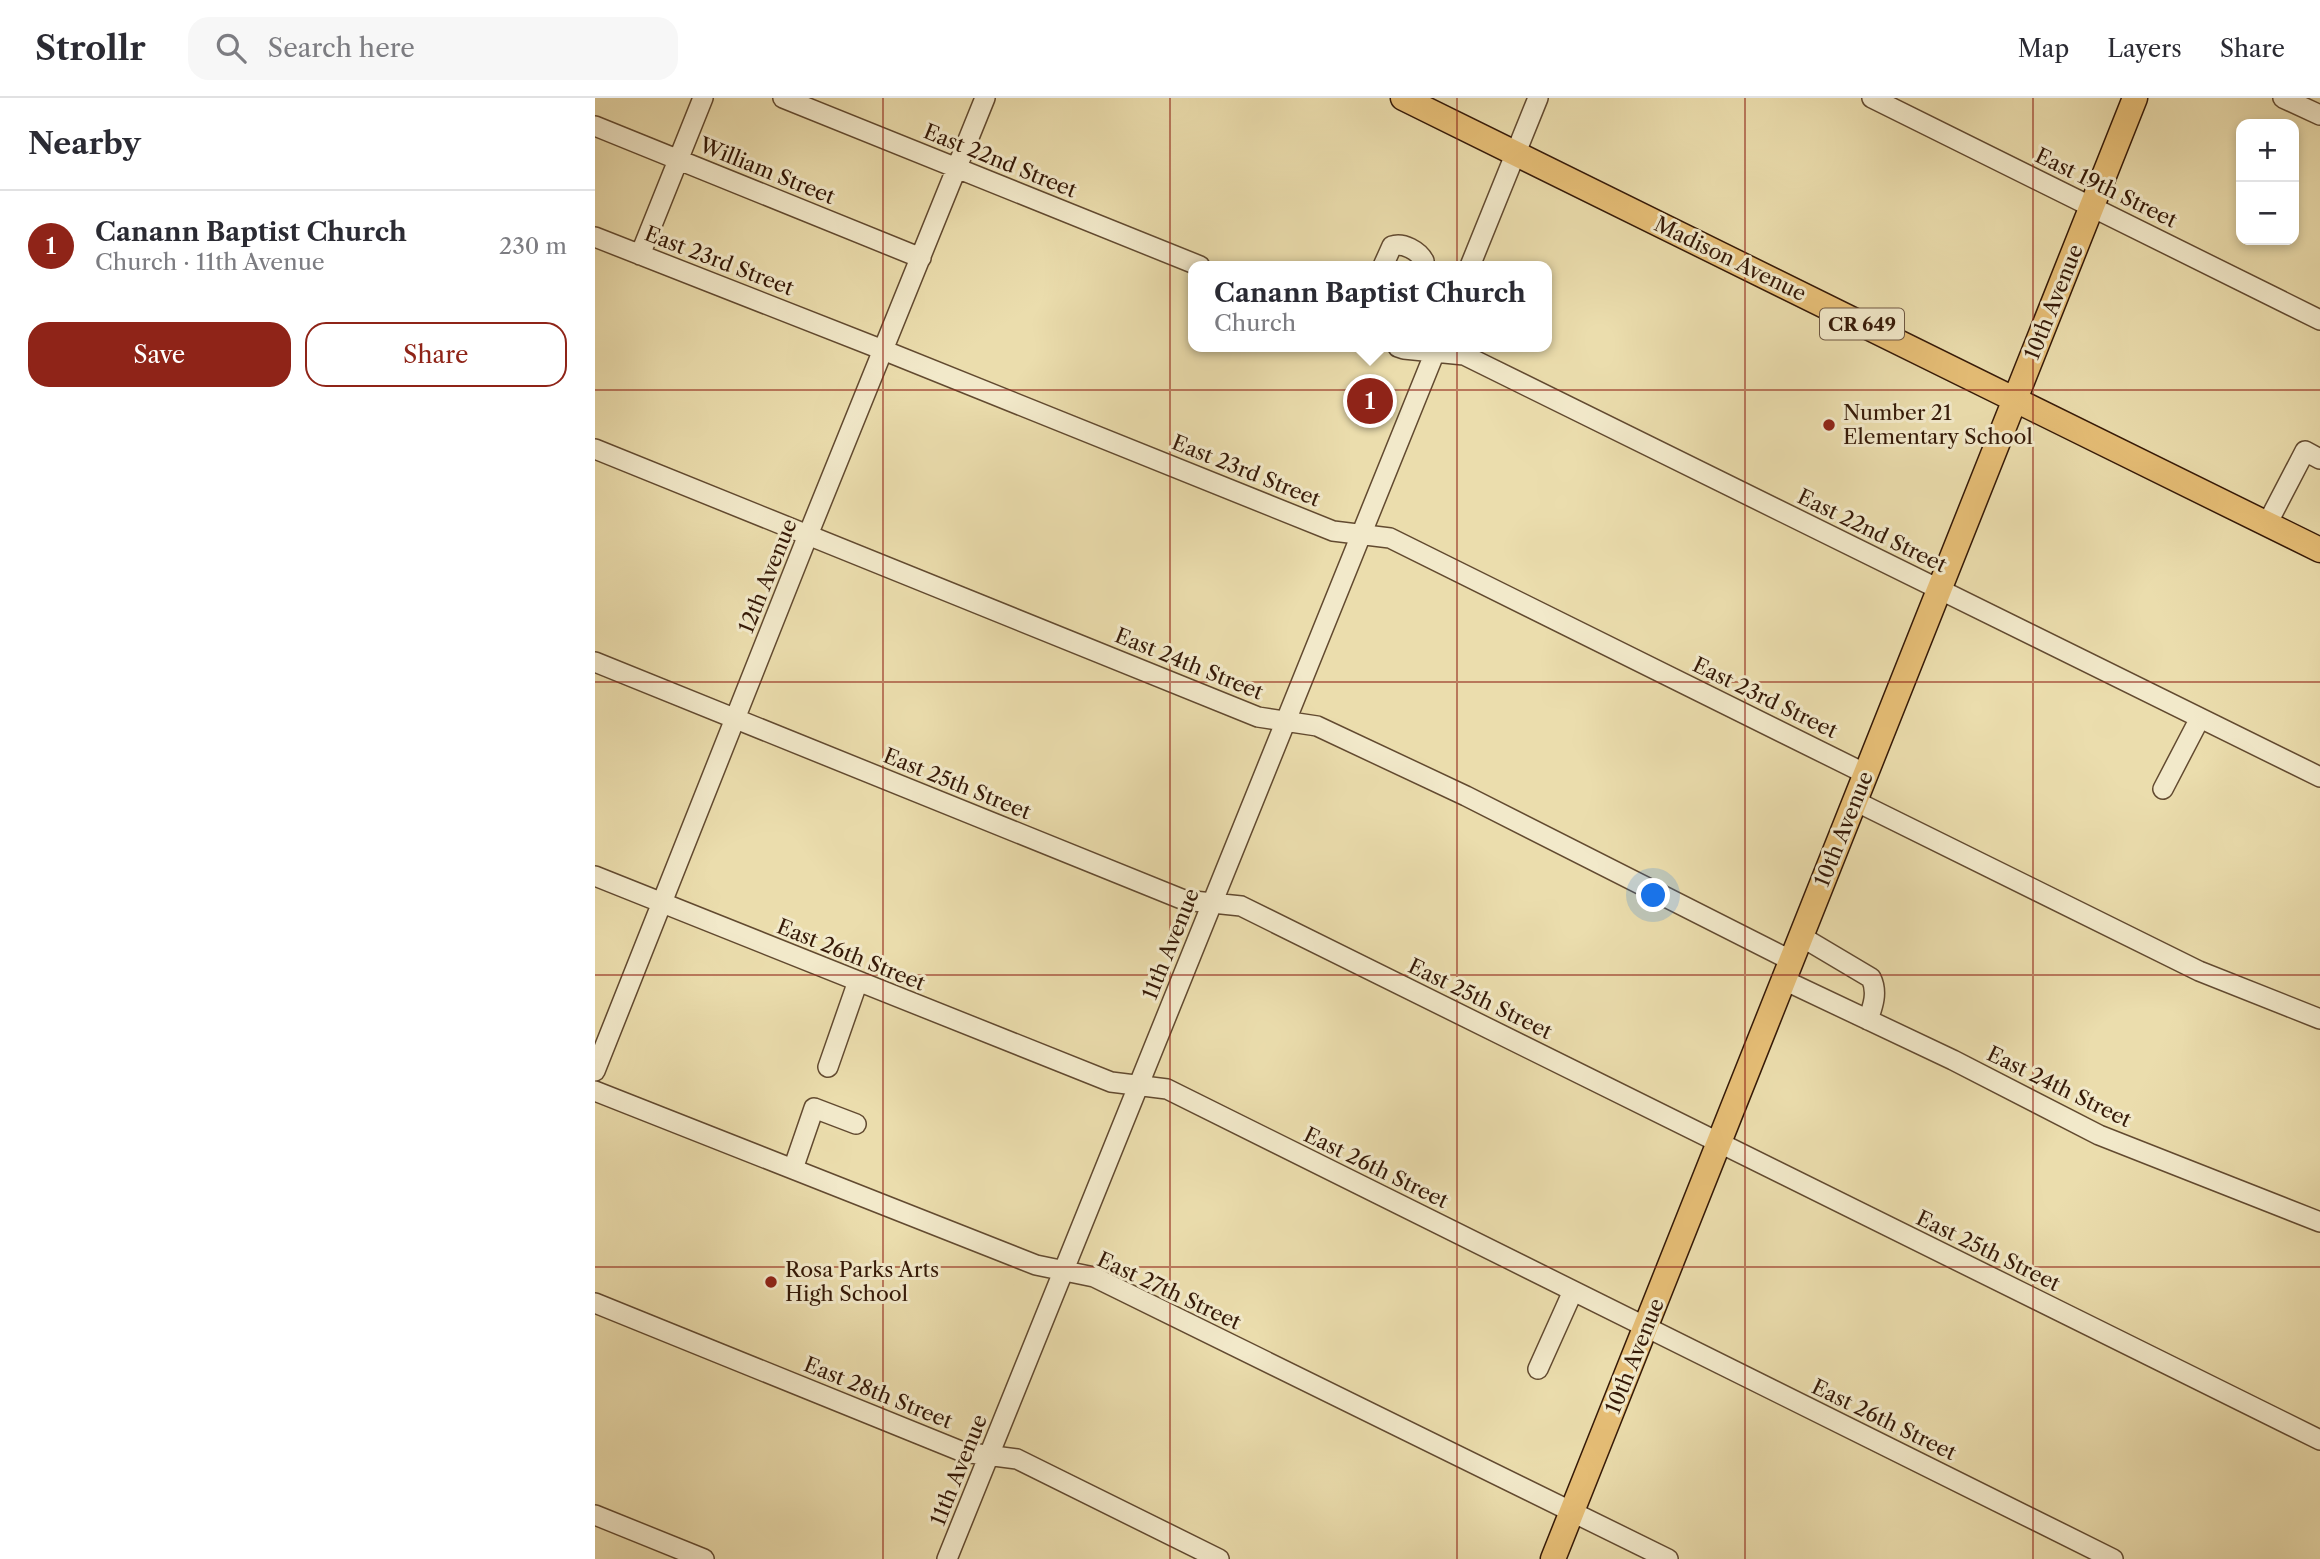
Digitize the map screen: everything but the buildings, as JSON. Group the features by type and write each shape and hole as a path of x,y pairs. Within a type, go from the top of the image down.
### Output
{"main road":[{"name":"Madison Avenue","path":"1403,98 2320,550"},
{"name":"10th Avenue","path":"1553,1559 2135,98"}],"street":[{"path":"640,255 703,98"},
{"name":"East 22nd Street","path":"783,98 1188,261"},
{"name":"12th Avenue","path":"595,1071 985,98"},
{"path":"1472,261 1538,98"},
{"name":"East 19th Street","path":"1872,98 2320,320"},
{"path":"2283,98 2320,115"},
{"name":"William Street","path":"595,127 921,258"},
{"name":"East 23rd Street","path":"595,237 1333,531 1390,538 1866,774"},
{"path":"1385,261 1392,246 1403,244 1423,256 1425,261"},
{"name":"11th Avenue","path":"947,1559 1435,352"},
{"name":"East 22nd Street","path":"1447,352 1464,355 2320,777"},
{"name":"East 24th Street","path":"595,449 1258,717 1317,726 1454,790 1788,971 1868,1020 2099,1135 2320,1222"},
{"path":"2267,524 2312,455"},
{"name":"East 25th Street","path":"595,663 1184,900 1241,906 2320,1440"},
{"path":"2163,789 2200,718"},
{"path":"1855,801 2199,971 2320,1019"},
{"name":"East 26th Street","path":"595,876 1111,1082 1167,1089 2113,1559"},
{"path":"1802,937 1871,978 1875,985 1874,1002 1868,1020"},
{"path":"828,1067 857,981"},
{"name":"East 27th Street","path":"595,1091 1037,1265 1094,1277 1668,1559"},
{"path":"793,1169 814,1108 856,1124"},
{"path":"1538,1369 1573,1291"},
{"name":"East 28th Street","path":"595,1303 963,1452 1017,1459 1219,1559"},
{"path":"595,1515 704,1559"}],"place":[{"name":"Canann Baptist Church","path":"1370,401"},
{"name":"Number 21 Elementary School","path":"1829,425"},
{"name":"Rosa Parks Arts High School","path":"771,1282"}]}
